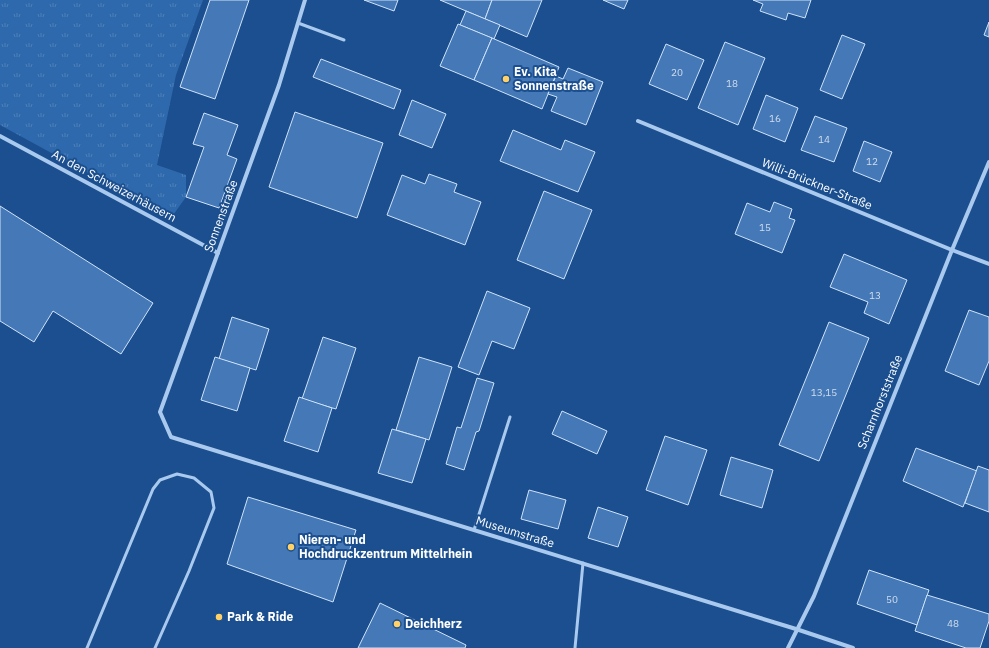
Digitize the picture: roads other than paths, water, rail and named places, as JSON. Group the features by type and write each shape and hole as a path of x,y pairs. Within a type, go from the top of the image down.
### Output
{"street":[{"name":"Sonnenstraße","path":"171,436 160,412 279,85 305,0"},
{"name":"Willi-Brückner-Straße","path":"638,122 989,264"},
{"name":"An den Schweizerhäusern","path":"0,136 218,253"},
{"name":"Scharnhorststraße","path":"788,648 796,629 814,596 952,250 989,162"},
{"name":"Museumstraße","path":"171,436 796,629 853,648"}],"lane":[{"path":"298,23 344,40"},
{"path":"474,530 510,418"},
{"path":"86,648 153,488 160,480 177,474 194,478 211,492 214,508 189,571 155,648"},
{"path":"575,648 583,563"}],"place":[{"name":"Ev. Kita Sonnenstraße","path":"506,79"},
{"name":"Nieren- und Hochdruckzentrum Mittelrhein","path":"291,547"},
{"name":"Park & Ride","path":"219,617"},
{"name":"Deichherz","path":"397,624"}]}
